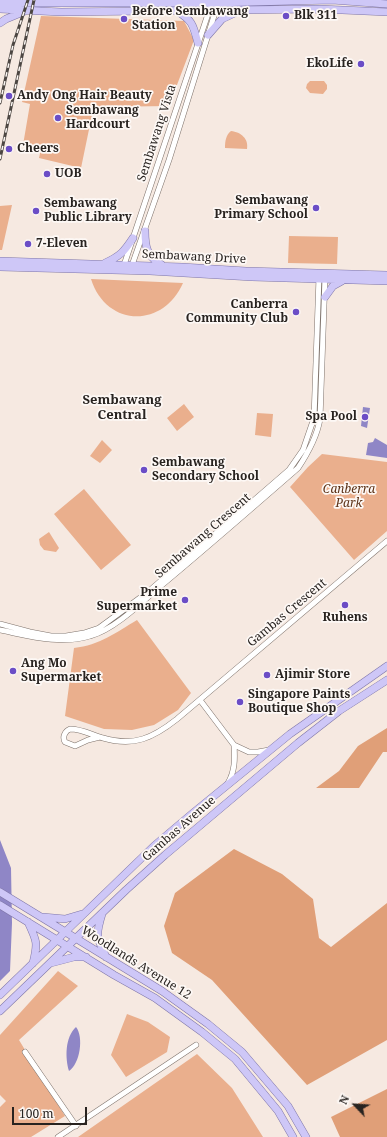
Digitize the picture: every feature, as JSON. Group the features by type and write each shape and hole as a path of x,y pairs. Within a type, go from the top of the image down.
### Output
{"main road":[{"path":"1,6 29,2 215,3 332,0 387,4"},
{"path":"378,3 385,0"},
{"path":"245,10 247,2"},
{"path":"1,6 27,11 212,11 320,8 387,12"},
{"path":"208,36 222,19 245,10"},
{"path":"0,23 6,19 27,11"},
{"path":"177,11 188,18 198,43"},
{"path":"145,231 145,241 150,256 164,266"},
{"path":"103,264 119,256 126,250 133,238"},
{"name":"Sembawang Drive","path":"0,261 103,264 123,268"},
{"name":"Sembawang Drive","path":"131,268 164,266 322,276 348,280 387,281"},
{"name":"Sembawang Drive","path":"0,267 131,268 322,276 387,275"},
{"path":"325,297 337,283 348,280"},
{"name":"Gambas Avenue","path":"0,995 154,846 269,750 387,666"},
{"name":"Gambas Avenue","path":"0,1011 164,855 310,733 387,680"},
{"path":"333,703 330,709 331,711 339,712"},
{"path":"304,724 311,723 310,733"},
{"name":"Woodlands Avenue 12","path":"0,892 162,991 208,1024 242,1052 288,1106 306,1137"},
{"name":"Woodlands Avenue 12","path":"0,905 155,998 202,1032 234,1059 278,1111 293,1137"},
{"path":"103,912 97,931 98,939 106,957"},
{"path":"41,917 65,919 86,913"},
{"path":"28,922 35,936 37,946 33,963"},
{"path":"50,963 74,957 86,957"}],"street":[{"name":"Sembawang Vista","path":"123,268 198,43 215,3"},
{"name":"Sembawang Vista","path":"131,268 169,160 208,36 212,11"},
{"name":"Sembawang Crescent","path":"0,630 52,641 89,637 102,632 157,590 298,468 307,455 315,438 320,419 325,297 322,276"},
{"name":"Sembawang Crescent","path":"0,624 51,636 66,636 84,633 99,628 148,592 289,470 303,450 314,418 322,276"},
{"name":"Gambas Crescent","path":"100,738 94,734 70,729 67,731 64,738 65,742 75,746 88,740 100,738 127,742 141,740 152,736 172,723 200,700 387,541"},
{"path":"200,700 234,745 249,752 269,750"},
{"path":"226,785 231,776 235,763 234,745"},
{"path":"58,1137 196,1044"},
{"path":"26,1052 76,1126"}],"green space":[{"path":"41,16 184,21 194,40 169,106 97,107 92,115 81,168 39,158 41,149 23,145 30,104 22,102"},
{"path":"310,81 324,81 327,85 327,89 323,94 310,93 306,88"},
{"path":"231,131 241,134 244,137 247,142 247,149 225,148 226,138"},
{"path":"12,205 2,250 0,250 0,206"},
{"path":"289,236 338,237 337,264 288,263"},
{"path":"91,279 183,283 174,298 162,309 149,315 135,316 121,313 109,306 98,295"},
{"path":"184,404 194,417 177,431 167,418"},
{"path":"257,413 273,414 271,437 255,435"},
{"path":"102,440 112,450 100,463 90,456"},
{"name":"Canberra Park","path":"322,454 387,462 387,531 354,560 290,487"},
{"path":"84,489 131,545 101,570 54,514"},
{"path":"49,532 59,548 56,552 44,550 40,545 39,539"},
{"path":"137,620 191,693 178,710 154,725 132,730 104,729 65,716 74,648 100,641"},
{"path":"58,971 78,986 19,1040 65,1116 31,1137 0,1137 0,1107 6,1101 0,1095 0,1035"},
{"path":"127,1014 148,1022 170,1037 167,1052 126,1077 111,1055"},
{"path":"197,1054 232,1088 263,1137 78,1137"}],"shaded area":[{"name":"Spa Pool","path":"363,407 370,408 367,428 361,426"},
{"path":"375,438 387,445 387,458 366,455 368,443 373,442"},
{"path":"387,728 387,752 383,752 359,788 316,788 339,771 358,746"},
{"path":"0,840 11,868 12,923 10,971 0,981"},
{"path":"234,849 282,874 313,899 319,938 331,947 387,903 387,1040 307,1085 212,980 172,953 164,926 175,893"},
{"path":"76,1027 80,1037 80,1050 76,1063 69,1071 67,1048 72,1031"},
{"path":"387,1089 387,1137 340,1137 331,1117"}],"railway":[{"path":"0,103 13,45 28,0"},
{"path":"0,159 34,0"}],"place":[{"name":"Blk 311","path":"286,16"},
{"name":"Before Sembawang Station","path":"124,19"},
{"name":"EkoLife","path":"361,64"},
{"name":"Andy Ong Hair Beauty","path":"9,96"},
{"name":"Sembawang Hardcourt","path":"58,118"},
{"name":"Cheers","path":"9,149"},
{"name":"UOB","path":"47,174"},
{"name":"Sembawang Primary School","path":"316,208"},
{"name":"Sembawang Public Library","path":"36,211"},
{"name":"7-Eleven","path":"28,244"},
{"name":"Canberra Community Club","path":"296,312"},
{"name":"Spa Pool","path":"365,417"},
{"name":"Sembawang Secondary School","path":"144,470"},
{"name":"Prime Supermarket","path":"185,600"},
{"name":"Ruhens","path":"345,605"},
{"name":"Ang Mo Supermarket","path":"13,671"},
{"name":"Ajimir Store","path":"267,675"},
{"name":"Singapore Paints Boutique Shop","path":"240,702"}],"district":[{"name":"Sembawang Central","path":"122,408"}]}
